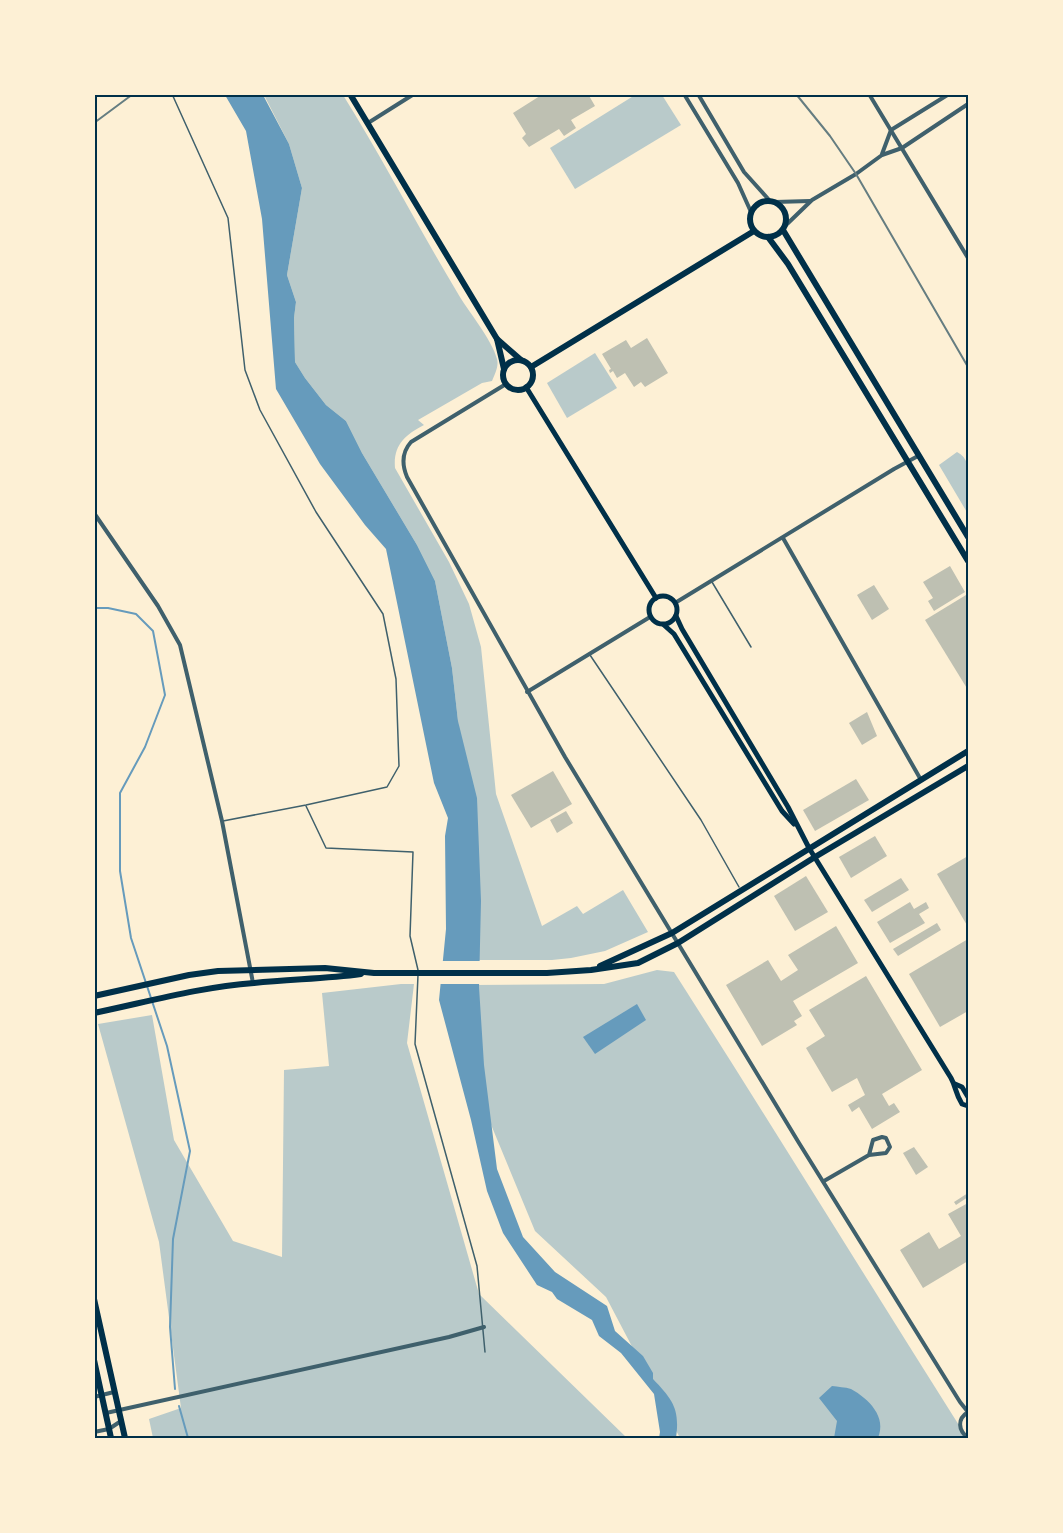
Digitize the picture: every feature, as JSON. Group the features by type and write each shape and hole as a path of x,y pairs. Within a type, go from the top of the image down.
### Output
{"main road":[{"path":"350,94 497,339 506,384 518,390 526,387 533,378 531,367 497,339"},
{"path":"784,228 774,236 763,236 754,231 750,222 751,212 761,202 773,201 785,212 784,228 918,456 969,537"},
{"path":"531,367 754,231"},
{"path":"768,237 788,264 969,561"},
{"path":"504,369 509,363 521,360"},
{"path":"526,387 656,597"},
{"path":"676,616 670,623 657,624 650,617 650,604 656,597 665,596 675,603 676,616 682,629 788,807 809,848 955,1084 966,1088 969,1097"},
{"path":"664,625 674,634 783,811 799,830"},
{"path":"591,970 672,933 969,752"},
{"path":"94,996 218,971 325,968 374,972 547,973 591,970 638,963 678,943 815,857 969,766"},
{"path":"94,1013 168,997 253,983 326,979 374,972"},
{"path":"955,1084 954,1091 962,1104 968,1105"},
{"path":"94,1299 125,1438"},
{"path":"94,1360 111,1438"}],"street":[{"path":"368,123 414,94"},
{"path":"684,94 738,183 751,212"},
{"path":"698,94 744,172 773,201 812,200"},
{"path":"869,94 969,258"},
{"path":"882,155 891,130 949,94"},
{"path":"784,228 812,200 856,174 882,155 902,148 969,104"},
{"path":"506,384 411,442 403,458 407,477 527,692 678,943 968,1412 960,1422 962,1432 969,1438"},
{"path":"675,603 918,456"},
{"path":"94,513 158,606 180,645 222,821 253,983"},
{"path":"783,538 921,781"},
{"path":"527,692 650,617"},
{"path":"824,1181 868,1155 886,1153 890,1146 886,1138 873,1140 868,1155"},
{"path":"106,1413 449,1337 484,1327"},
{"path":"94,1397 115,1392"},
{"path":"94,1432 109,1429 122,1421"}],"lane":[{"path":"172,94 228,218 245,370 260,410 316,512 383,614 396,679 399,766 387,787 306,806 222,821"},
{"path":"711,582 751,647"},
{"path":"590,655 701,820 741,891"},
{"path":"306,806 326,848 413,852 410,936 418,969 415,1044 477,1266 485,1352"}],"shaded area":[{"path":"264,95 343,95 457,292 494,351 497,364 492,381 482,383 418,420 424,425 406,437 398,447 395,468 449,562 469,604 481,647 496,794 542,926 577,906 583,914 623,890 648,932 605,951 552,960 479,960 452,668 435,581 346,421 326,405 295,362 296,302 287,275 302,188 289,144"},
{"path":"635,95 662,95 681,125 575,189 550,148"},
{"path":"595,353 617,388 567,418 547,383"},
{"path":"957,452 963,456 969,471 968,514 939,465"},
{"path":"657,970 674,972 967,1438 680,1438 606,1297 535,1231 480,1098 470,985 604,984"},
{"path":"414,984 407,1043 479,1294 627,1438 153,1438 149,1419 181,1408 159,1242 98,1024 152,1015 174,1140 233,1241 282,1257 284,1070 329,1066 322,993"}],"water":[{"path":"225,95 263,95 289,144 302,188 287,275 296,302 295,362 326,405 346,421 435,581 452,668 458,721 477,798 481,901 479,987 484,1065 497,1169 523,1237 555,1272 607,1306 615,1331 643,1356 653,1373 653,1379 666,1393 676,1412 676,1438 659,1438 654,1394 621,1353 599,1336 592,1320 557,1299 552,1292 537,1285 503,1233 487,1191 439,1000 446,929 445,836 448,818 434,783 386,549 365,525 320,464 276,389 262,219 246,131"},
{"path":"637,1004 646,1020 595,1054 583,1037"},
{"path":"832,1386 851,1389 870,1403 880,1423 878,1438 834,1438 837,1421 819,1398"}],"pier":[{"path":"439,961 482,961 482,984 437,984"}],"building":[{"path":"543,94 588,94 595,106 571,120 576,128 564,136 559,129 529,147 522,138 526,134 513,113"},
{"path":"647,338 668,373 645,387 641,382 634,387 625,373 617,378 613,371 610,373 611,369 602,354 626,340 631,348"},
{"path":"950,566 965,592 934,611 928,601 933,598 923,582"},
{"path":"874,585 889,609 872,620 857,595"},
{"path":"966,595 968,599 968,690 925,620"},
{"path":"867,712 877,736 862,745 849,723"},
{"path":"553,771 572,804 531,828 511,795"},
{"path":"856,779 869,800 815,831 803,810"},
{"path":"566,811 573,823 557,833 550,820"},
{"path":"875,836 887,856 851,878 839,857"},
{"path":"968,856 968,927 937,874"},
{"path":"806,876 828,912 795,931 774,896"},
{"path":"901,878 909,890 872,912 864,900"},
{"path":"910,902 914,909 926,902 929,908 919,914 925,923 890,943 877,922"},
{"path":"937,923 941,930 898,956 893,949"},
{"path":"836,926 858,963 793,1001 802,1016 794,1021 797,1025 762,1046 726,985 768,960 781,981 798,970 788,955"},
{"path":"968,939 968,1011 940,1027 909,974"},
{"path":"866,976 922,1070 882,1094 889,1106 894,1103 900,1112 872,1129 859,1107 852,1112 848,1105 865,1095 857,1078 832,1092 806,1048 825,1036 809,1010"},
{"path":"914,1147 928,1167 916,1175 903,1153"},
{"path":"968,1193 968,1197 956,1205 954,1202"},
{"path":"968,1203 968,1261 923,1288 900,1250 929,1232 939,1249 961,1236 948,1214"}],"waterway":[{"path":"94,608 108,608 136,614 153,631 165,695 145,747 120,793 120,871 131,938 167,1046 190,1151 173,1239 170,1327 175,1389"},
{"path":"179,1406 188,1438"}],"railway":[{"path":"94,123 133,94"},
{"path":"796,94 830,136 856,174 968,367"}]}
